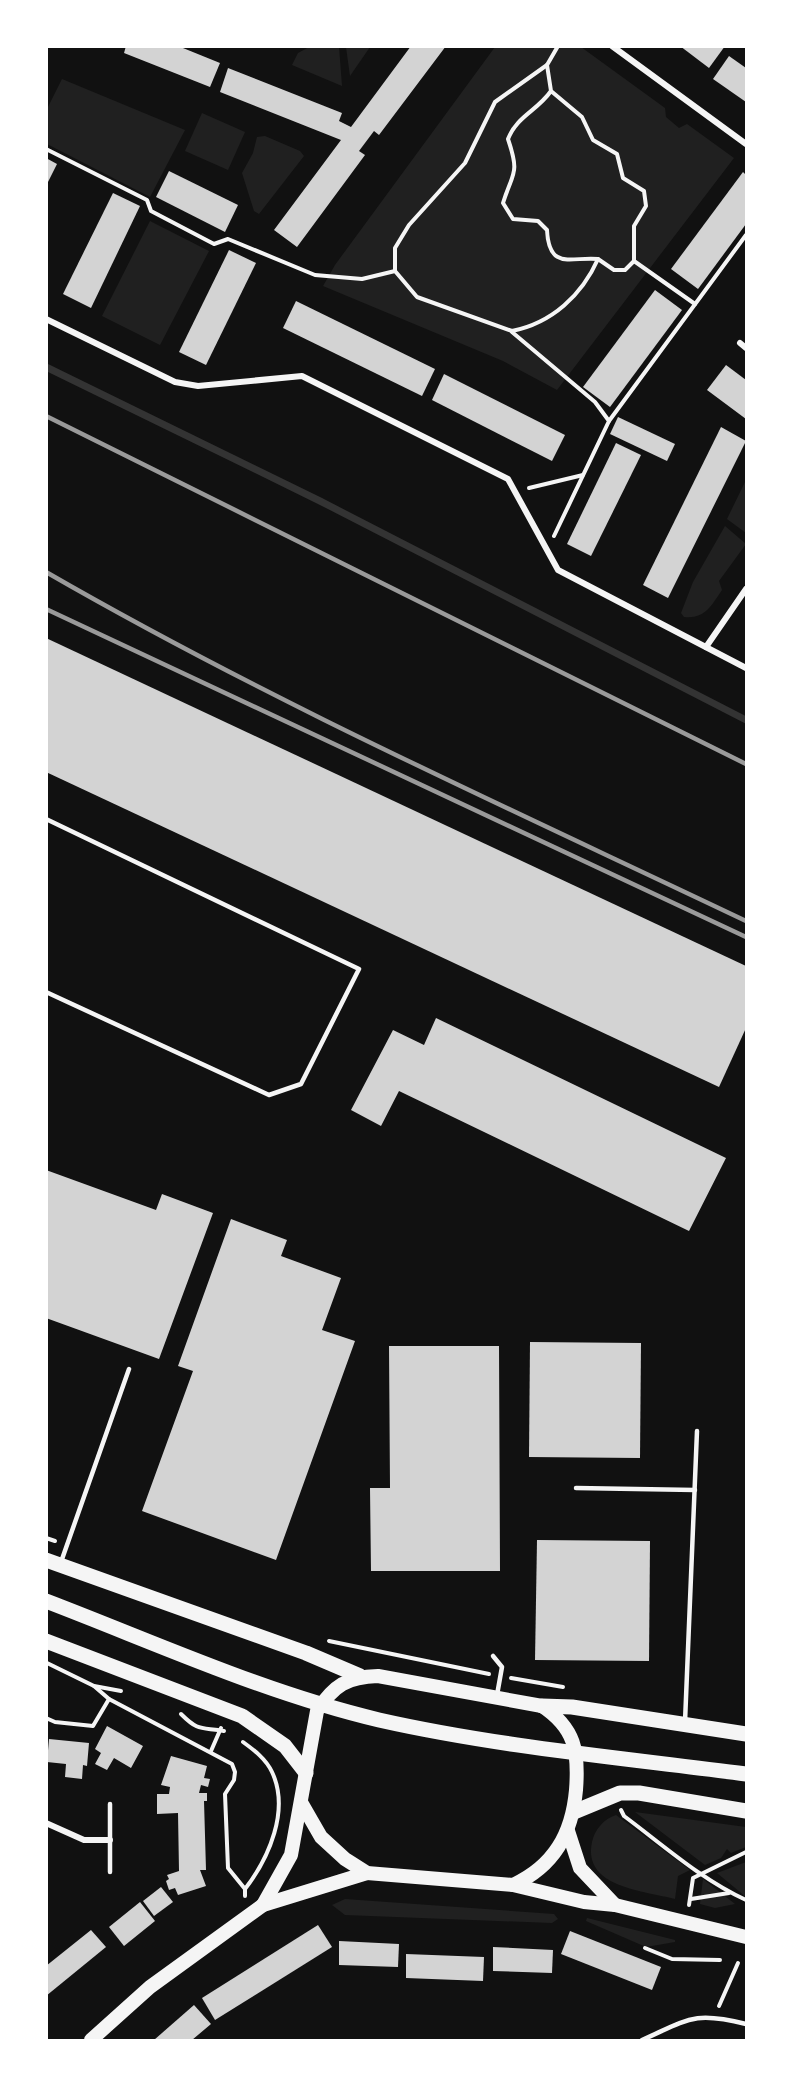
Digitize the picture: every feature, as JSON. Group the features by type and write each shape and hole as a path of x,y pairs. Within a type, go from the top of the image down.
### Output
{"highway":[{"path":"53,1563 306,1653 360,1676"},
{"path":"46,1601 225,1670 320,1703 379,1719 451,1733 747,1774"},
{"path":"46,1641 243,1716 285,1746 306,1773"},
{"path":"542,1706 572,1707 747,1734"},
{"path":"574,1812 620,1793 639,1793 747,1811"}],"main road":[{"path":"262,1905 291,1855 318,1711 330,1691 360,1676 378,1676 542,1706 558,1717 568,1730 575,1748 577,1776 574,1812 568,1831 543,1867 513,1885"},
{"path":"302,1804 321,1837 345,1859 368,1873"},
{"path":"568,1831 580,1868 615,1905"},
{"path":"92,2040 150,1987 262,1905 368,1873 513,1885 584,1902 615,1905 747,1937"}],"street":[{"path":"612,46 747,144"},
{"path":"46,319 175,382 198,386 302,376 508,479 558,570 747,668"},
{"path":"740,344 747,348"},
{"path":"706,647 747,589"},
{"path":"46,1823 84,1840 110,1840"}],"lane":[{"path":"46,819 359,969 301,1084 269,1095 46,992"},
{"path":"53,1563 129,1369"},
{"path":"685,1724 697,1431"},
{"path":"576,1488 695,1490"},
{"path":"493,1656 502,1667 496,1698"},
{"path":"110,1804 110,1872"},
{"path":"642,2040 693,2018 714,2016 747,2024"}],"path":[{"path":"558,46 547,65 495,102 465,163 409,225 395,248 395,272 417,297 512,331 595,402 609,421"},
{"path":"547,65 551,91 582,117 593,141 617,154 622,178 644,191 646,206 634,226 634,261 625,270 614,270 598,259 570,262 555,254 548,242 547,230 538,221 513,219 503,203 515,176 515,160 508,139 514,125 542,105 551,91"},
{"path":"46,149 147,200 151,211 214,244 228,238 315,275 362,279 395,272"},
{"path":"547,550 609,421 747,235"},
{"path":"512,331 523,329 562,310 589,279 598,259"},
{"path":"634,261 695,304"},
{"path":"515,491 583,475"},
{"path":"329,1641 469,1670"},
{"path":"46,1663 94,1686 131,1693"},
{"path":"94,1686 109,1699 232,1764 235,1772 225,1794 228,1868 246,1889 270,1848 278,1813 278,1797 272,1772 259,1754 236,1736"},
{"path":"46,1718 55,1722 93,1726 109,1699"},
{"path":"175,1708 192,1725 209,1731 221,1730 211,1752"},
{"path":"621,1809 624,1816 700,1872 730,1892 747,1900"},
{"path":"689,1905 693,1878 700,1872 747,1852"},
{"path":"691,1899 730,1892"},
{"path":"645,1948 672,1959 720,1960"},
{"path":"714,2016 738,1963"}],"shaded area":[{"path":"311,46 339,47 342,86 292,65 298,53"},
{"path":"346,47 370,47 350,76"},
{"path":"495,47 581,47 665,108 666,117 679,128 687,124 734,158 557,390 503,361 323,286 335,265"},
{"path":"62,79 185,130 150,197 47,144 47,109"},
{"path":"202,113 245,132 228,170 185,151"},
{"path":"265,136 300,151 304,156 259,214 254,211 242,173 253,153 257,137"},
{"path":"150,221 209,251 160,345 102,316"},
{"path":"746,480 746,533 727,519"},
{"path":"725,526 746,544 719,581 722,590 711,606 702,614 684,617 681,613 693,582"},
{"path":"635,1812 746,1827 746,1847 731,1853 727,1849 721,1858 705,1865"},
{"path":"616,1815 690,1870 678,1876 675,1899 619,1885 606,1878 597,1869 592,1857 593,1837 604,1822"},
{"path":"746,1862 746,1897 717,1873"},
{"path":"703,1879 735,1904 715,1908 700,1904"},
{"path":"345,1899 554,1914 558,1919 552,1923 345,1915 332,1905"},
{"path":"587,1918 675,1940 675,1942 646,1947 586,1921"}],"building":[{"path":"126,46 178,46 220,63 210,87 124,53"},
{"path":"411,46 446,46 379,135 374,131 359,151 365,155 297,247 274,230 341,140 220,92 228,68 342,113 339,121 351,127"},
{"path":"680,46 725,46 709,68"},
{"path":"729,56 746,68 746,102 713,79"},
{"path":"46,158 57,164 46,186"},
{"path":"169,171 238,205 225,232 156,197"},
{"path":"743,172 746,175 746,224 698,289 671,269"},
{"path":"113,193 140,206 91,308 63,294"},
{"path":"229,250 256,263 206,365 179,352"},
{"path":"655,290 682,310 610,407 583,387"},
{"path":"296,301 435,369 422,396 283,328"},
{"path":"726,365 746,380 746,419 707,390"},
{"path":"444,374 565,435 552,461 432,400"},
{"path":"618,417 675,444 667,461 610,434"},
{"path":"721,427 746,441 668,598 643,585"},
{"path":"616,443 641,455 591,556 567,544"},
{"path":"46,638 746,966 746,1028 719,1087 46,772"},
{"path":"436,1018 726,1158 689,1231 399,1091 381,1126 351,1110 393,1030 424,1045"},
{"path":"46,1170 156,1210 162,1194 213,1213 159,1359 46,1318"},
{"path":"231,1219 287,1240 281,1256 341,1278 322,1330 355,1341 276,1560 142,1511 193,1371 178,1366"},
{"path":"530,1342 641,1343 640,1458 529,1457"},
{"path":"389,1346 499,1346 500,1571 371,1571 370,1488 390,1488"},
{"path":"537,1540 650,1541 649,1661 535,1660"},
{"path":"107,1726 143,1746 131,1768 114,1758 107,1770 95,1764 101,1753 95,1749"},
{"path":"49,1739 89,1743 87,1766 83,1765 82,1779 65,1777 66,1764 47,1762"},
{"path":"171,1756 207,1766 204,1778 210,1779 208,1787 201,1785 199,1793 207,1793 207,1801 204,1801 206,1870 200,1870 206,1886 178,1895 175,1888 169,1890 166,1881 169,1879 167,1875 179,1871 178,1813 157,1814 157,1794 169,1794 170,1787 161,1785"},
{"path":"161,1887 173,1902 154,1916 143,1901"},
{"path":"140,1902 155,1921 124,1946 109,1927"},
{"path":"318,1925 332,1947 215,2020 202,1998"},
{"path":"91,1930 106,1947 46,1996 46,1966"},
{"path":"570,1931 661,1967 652,1990 561,1954"},
{"path":"339,1941 399,1944 398,1967 339,1965"},
{"path":"493,1947 553,1950 552,1973 493,1971"},
{"path":"406,1954 484,1957 483,1981 406,1978"},
{"path":"194,2005 211,2024 192,2040 154,2040"}],"waterway":[{"path":"46,367 320,501 746,720"}],"railway":[{"path":"46,416 746,764"},
{"path":"46,572 218,666 393,754 746,921"},
{"path":"46,609 746,937"}]}
